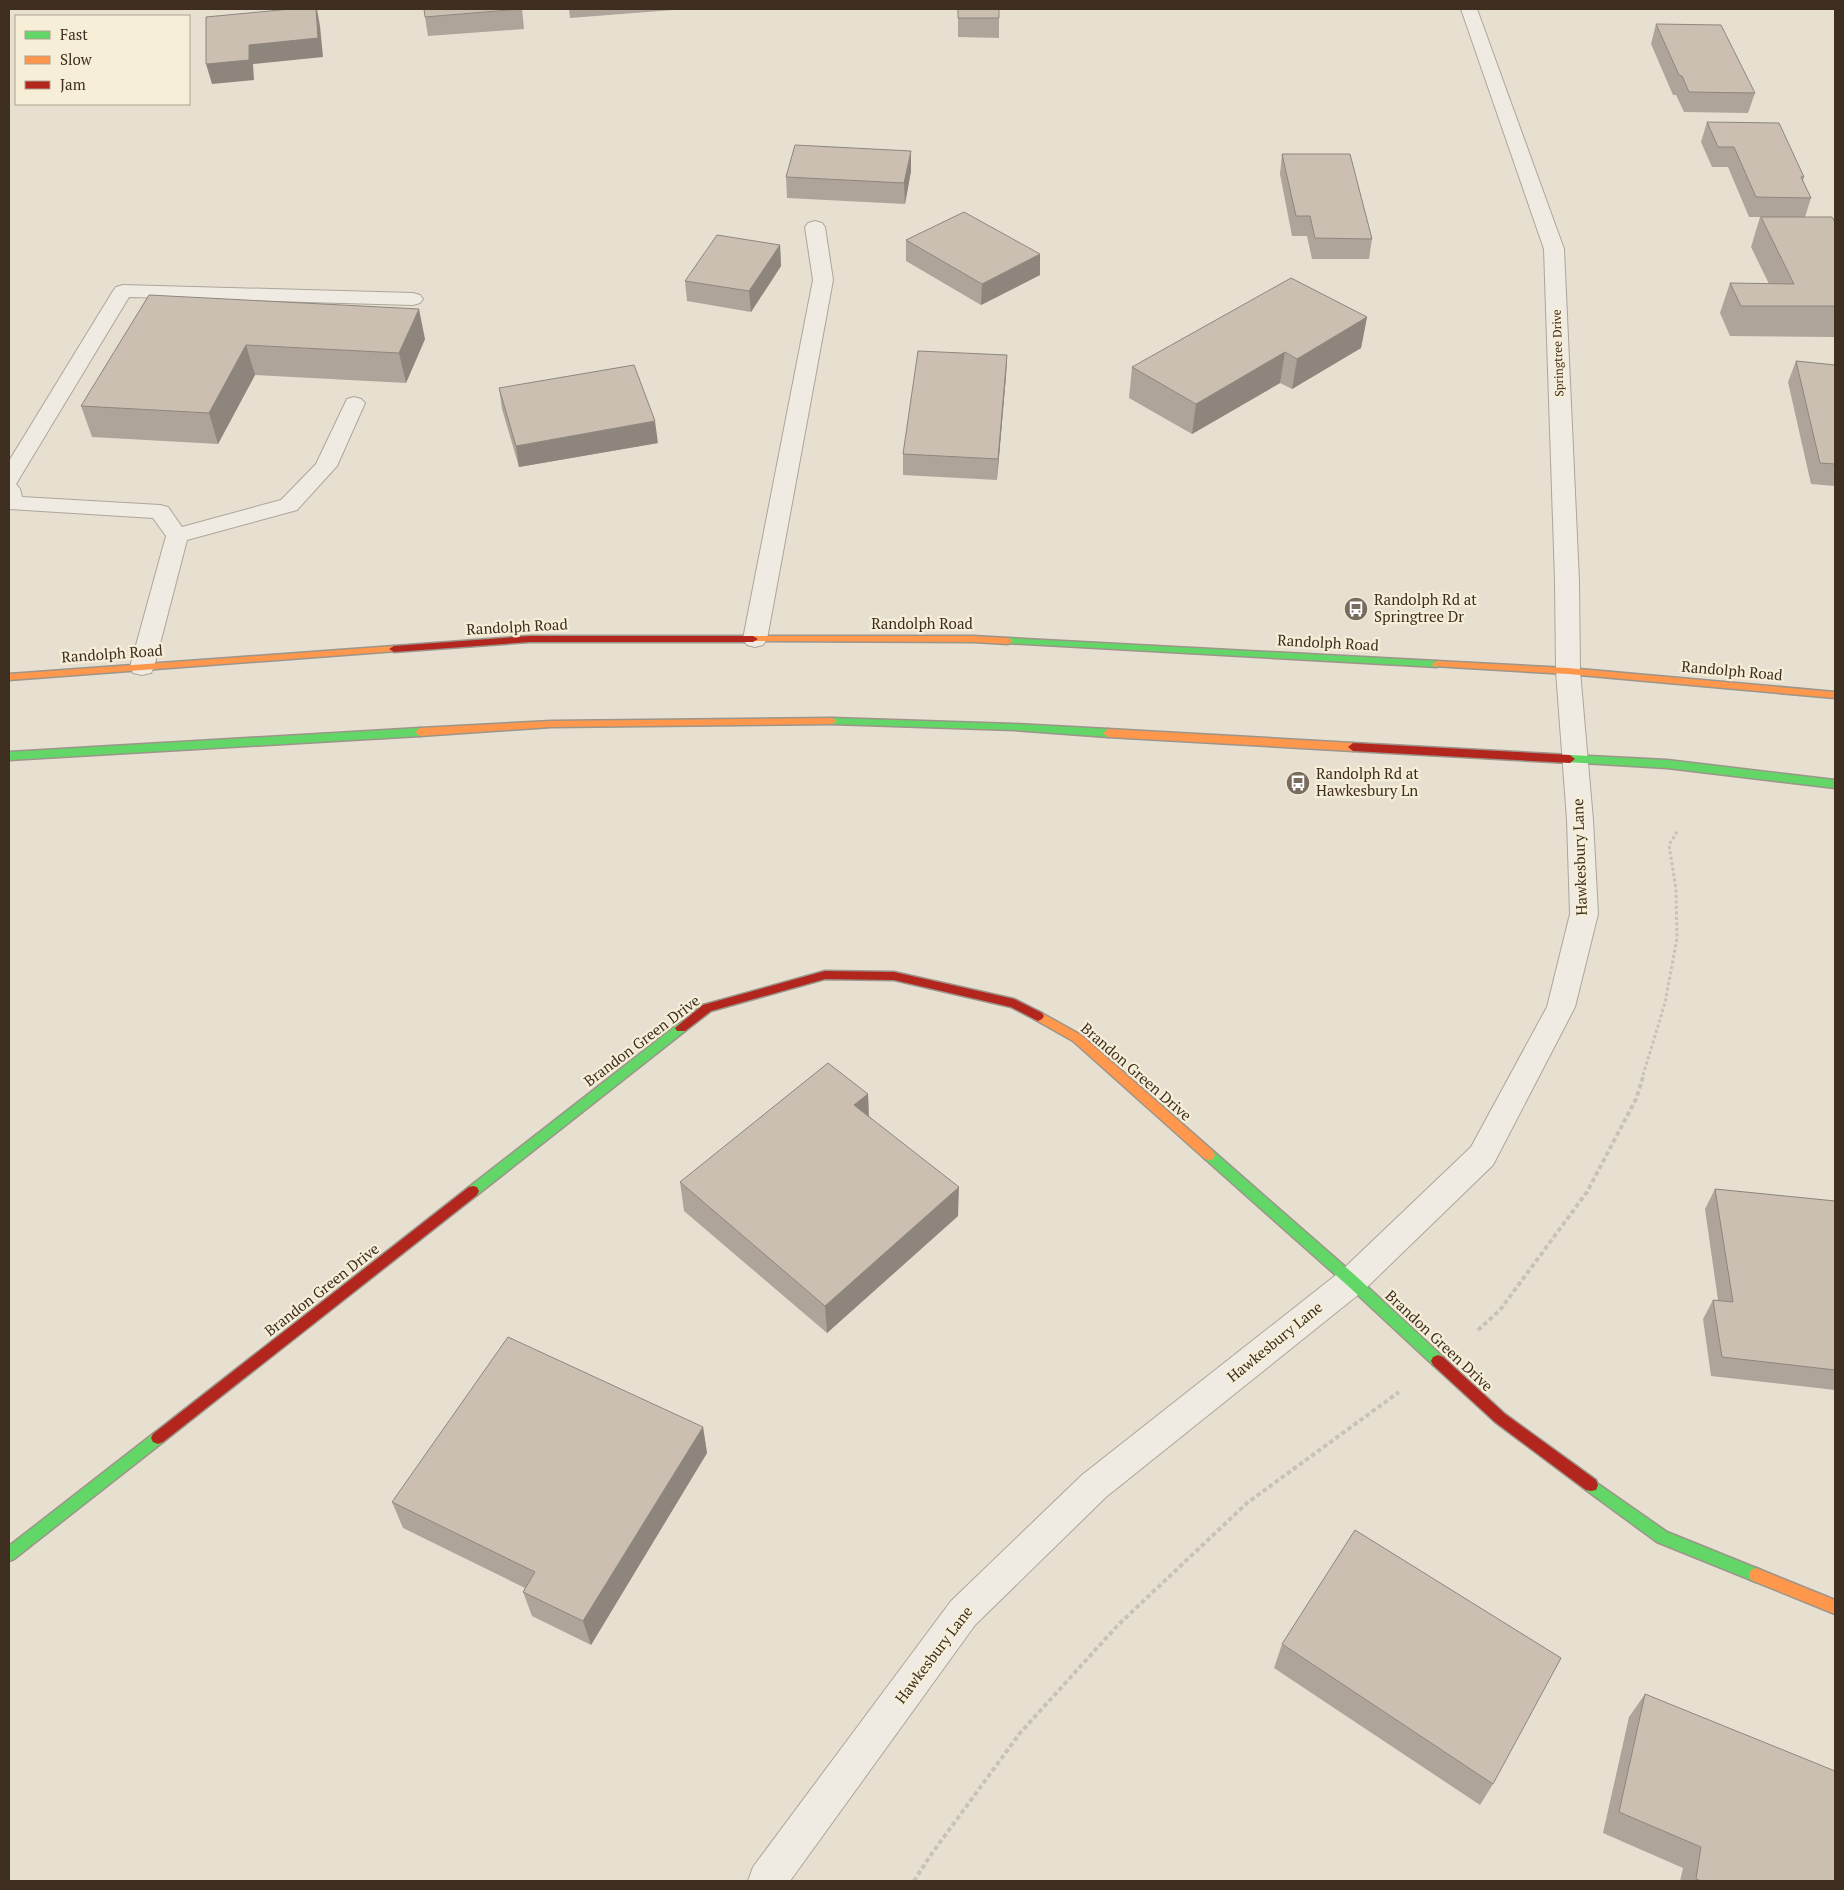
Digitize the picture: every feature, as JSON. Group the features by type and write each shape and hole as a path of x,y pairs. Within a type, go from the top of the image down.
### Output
{"main road":[{"name":"Randolph Road","path":"9,677 529,639 973,639 1568,671 1835,695"},
{"path":"9,756 551,724 799,720 1014,727 1667,764 1835,784"},
{"name":"Brandon Green Drive","path":"9,1554 707,1008 825,975 894,976 1014,1003 1077,1038 1352,1281 1500,1418 1662,1537 1835,1607"}],"street":[{"name":"Springtree Drive","path":"1469,9 1554,249 1567,581 1568,671 1572,711"},
{"path":"755,639 823,280 815,227"},
{"path":"9,479 123,291 413,299"},
{"path":"177,536 289,505 326,466 354,403"},
{"path":"9,489 12,503 160,512 177,536"},
{"path":"142,667 177,536"},
{"name":"Hawkesbury Lane","path":"766,1881 963,1613 1094,1486 1352,1281 1482,1156 1560,1007 1584,914 1580,820 1574,759 1572,711"}],"path":[{"path":"914,1881 930,1856 1020,1733 1118,1625 1246,1503 1372,1410 1442,1364 1500,1310 1586,1192 1636,1099 1666,1003 1677,938 1676,889 1669,845 1678,830"}],"building":[{"path":"291,9 316,9 318,38 249,45 249,60 206,64 206,17"},
{"path":"424,9 521,9 425,17"},
{"path":"958,9 999,9 999,18 958,18"},
{"path":"1656,24 1721,25 1755,93 1689,92 1682,76 1679,75"},
{"path":"1707,122 1779,123 1804,177 1801,177 1811,198 1756,197 1734,147 1718,147"},
{"path":"795,145 911,151 904,183 786,177"},
{"path":"1282,154 1350,154 1372,239 1315,238 1310,216 1296,216"},
{"path":"964,212 1040,254 982,284 906,240"},
{"path":"1761,217 1832,217 1835,222 1835,306 1741,306 1730,283 1794,284"},
{"path":"717,235 780,245 749,291 685,281"},
{"path":"1291,278 1367,317 1297,359 1285,352 1196,404 1132,367"},
{"path":"149,295 419,309 399,353 246,345 209,413 81,406"},
{"path":"918,351 1007,355 998,459 903,454"},
{"path":"1796,361 1835,365 1835,464 1820,463"},
{"path":"634,365 655,421 516,446 499,388"},
{"path":"828,1063 868,1094 854,1105 959,1187 825,1306 680,1182"},
{"path":"1715,1189 1835,1201 1835,1370 1722,1357 1713,1300 1733,1302"},
{"path":"508,1337 703,1427 583,1621 523,1592 535,1572 392,1502"},
{"path":"1355,1530 1561,1658 1493,1784 1282,1644"},
{"path":"1645,1694 1835,1771 1835,1881 1701,1881 1696,1879 1701,1847 1619,1812"}],"traffic: fast":[{"path":"1008,641 1437,664"},
{"path":"832,721 1014,727 1108,733"},
{"path":"9,756 420,732"},
{"path":"1570,759 1667,764 1835,784"},
{"path":"473,1191 681,1028"},
{"path":"1209,1155 1352,1281 1438,1361"},
{"path":"9,1554 158,1438"},
{"path":"1591,1485 1662,1537 1756,1575"}],"traffic: slow":[{"path":"753,639 973,639 1008,641"},
{"path":"9,677 394,649"},
{"path":"1437,664 1568,671 1835,695"},
{"path":"420,732 551,724 832,721"},
{"path":"1108,733 1353,747"},
{"path":"1038,1016 1077,1038 1209,1155"},
{"path":"1756,1575 1835,1607"}],"traffic: jam":[{"path":"394,649 529,639 753,639"},
{"path":"1353,747 1570,759"},
{"path":"681,1028 707,1008 825,975 894,976 1014,1003 1038,1016"},
{"path":"158,1438 473,1191"},
{"path":"1438,1361 1500,1418 1591,1485"}],"place":[{"name":"Randolph Rd at Springtree Dr","path":"1356,609"},
{"name":"Randolph Rd at Hawkesbury Ln","path":"1298,783"}]}
